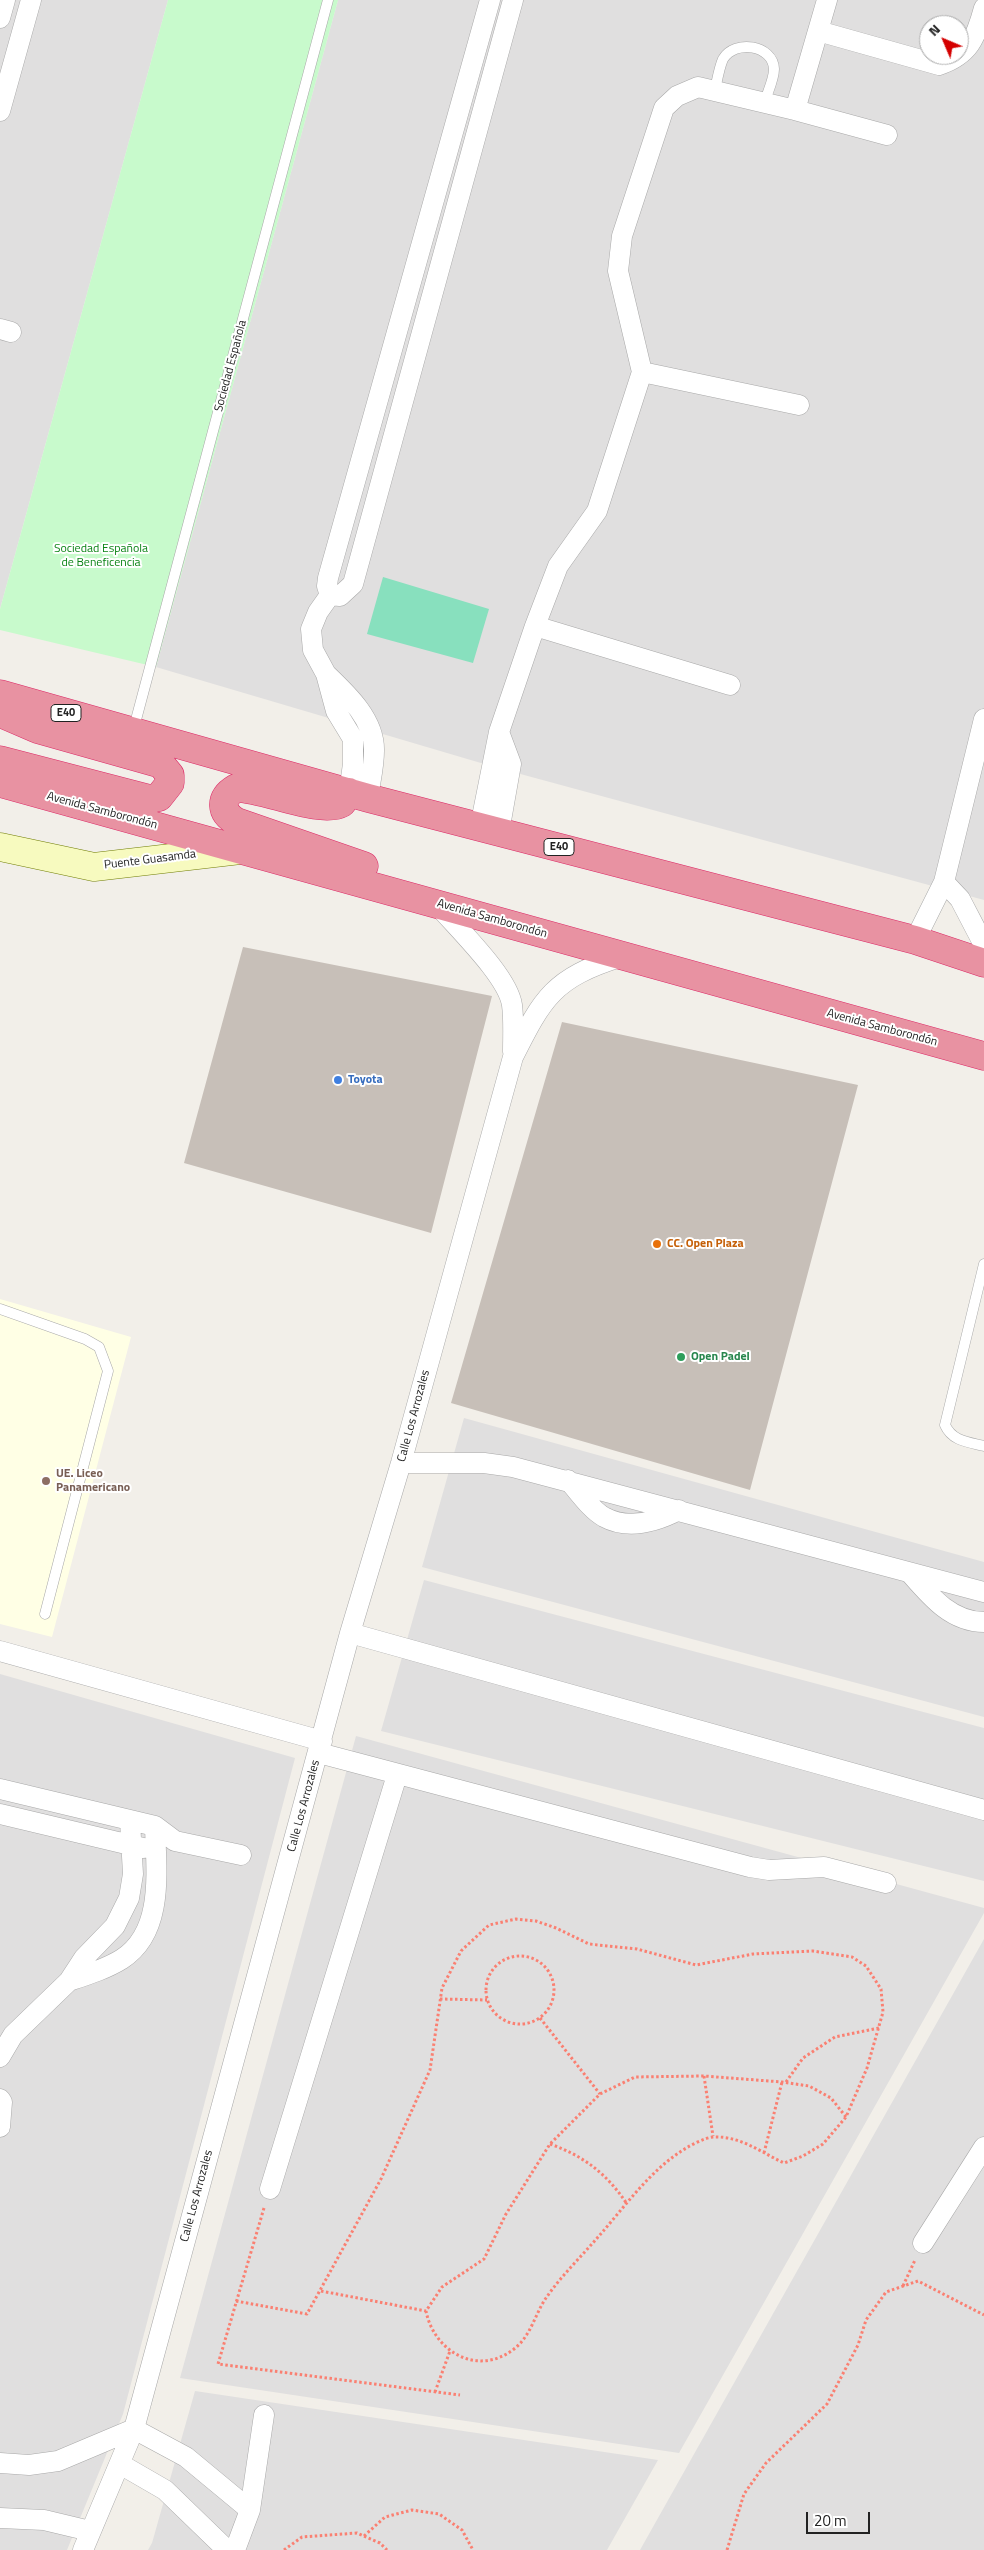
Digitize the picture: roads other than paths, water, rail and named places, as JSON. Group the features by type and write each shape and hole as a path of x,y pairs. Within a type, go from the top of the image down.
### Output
{"highway":[{"name":"E40","path":"0,694 358,795 915,940 984,963"},
{"path":"0,713 37,729 161,764 170,775 170,783 159,797 150,799 0,760"},
{"name":"Avenida Samborondón","path":"0,783 436,903 620,957 984,1056"},
{"path":"358,795 331,808 276,794 236,788 224,798 222,807 225,814 237,822 383,872 436,903"}],"main road":[{"name":"Puente Guasamda","path":"0,847 94,867 242,850"}],"street":[{"path":"0,18 5,0"},
{"path":"0,111 31,0"},
{"path":"330,595 327,586 328,578 490,0"},
{"path":"330,595 340,596 353,584 513,0"},
{"path":"796,110 827,0"},
{"path":"818,31 939,65 956,59 970,45 979,27 984,8"},
{"path":"478,42 499,49"},
{"path":"489,829 511,764 499,732 535,626 558,566 596,511 642,372 618,271 622,236 664,108 677,96 698,87 796,110 887,135"},
{"path":"457,117 479,123"},
{"path":"435,195 458,201"},
{"path":"394,343 417,350"},
{"path":"642,372 799,405"},
{"path":"355,483 379,489"},
{"path":"330,595 318,612 311,630 313,650 326,674 336,711 352,739 358,795"},
{"path":"535,626 730,685"},
{"path":"915,940 944,882 984,719"},
{"path":"0,857 94,867"},
{"path":"944,882 960,899 984,946"},
{"name":"Calle Los Arrozales","path":"436,903 495,971 505,986 512,1004 513,1057"},
{"path":"932,905 971,918"},
{"name":"Calle Los Arrozales","path":"83,2550 134,2429 350,1633 401,1463 513,1057 536,1010 548,996 568,979 590,966 620,957"},
{"path":"401,1463 484,1463 513,1467 568,1480 984,1592"},
{"path":"568,1480 603,1516 618,1522 642,1523 663,1519 679,1510"},
{"path":"910,1573 944,1608 964,1618 984,1622"},
{"path":"350,1633 984,1810"},
{"path":"0,1651 320,1747 397,1775 750,1867 769,1870 824,1867 886,1883"},
{"path":"270,2188 397,1775"},
{"path":"175,1841 155,1851 2,1814 5,1790 155,1826 175,1841 241,1855"},
{"path":"0,2057 13,2034 69,1981 84,1958 115,1926 129,1898 133,1874 130,1821"},
{"path":"69,1981 120,1960 136,1945 149,1924 154,1906 156,1887 155,1826"},
{"path":"0,2099 2,2102 0,2127"},
{"path":"923,2242 982,2156"},
{"path":"234,2550 250,2510 264,2415"},
{"path":"0,2463 29,2465 58,2461 134,2429 186,2457 250,2510"},
{"path":"120,2464 165,2490 227,2550"},
{"path":"0,2518 44,2520 90,2531"}],"lane":[{"name":"Sociedad Española","path":"133,731 328,0"},
{"path":"715,90 724,59 732,50 740,47 756,48 766,52 772,59 774,71 764,104"},
{"path":"984,1264 944,1425 948,1433 955,1439 984,1446"},
{"path":"0,1309 85,1339 99,1347 108,1371 45,1614"}],"place":[{"name":"Toyota","path":"338,1080"},
{"name":"CC. Open Plaza","path":"657,1244"},
{"name":"Open Padel","path":"681,1357"},
{"name":"UE. Liceo Panamericano","path":"46,1481"}],"park label":[{"name":"Sociedad Española de Beneficencia","path":"101,556"}]}
